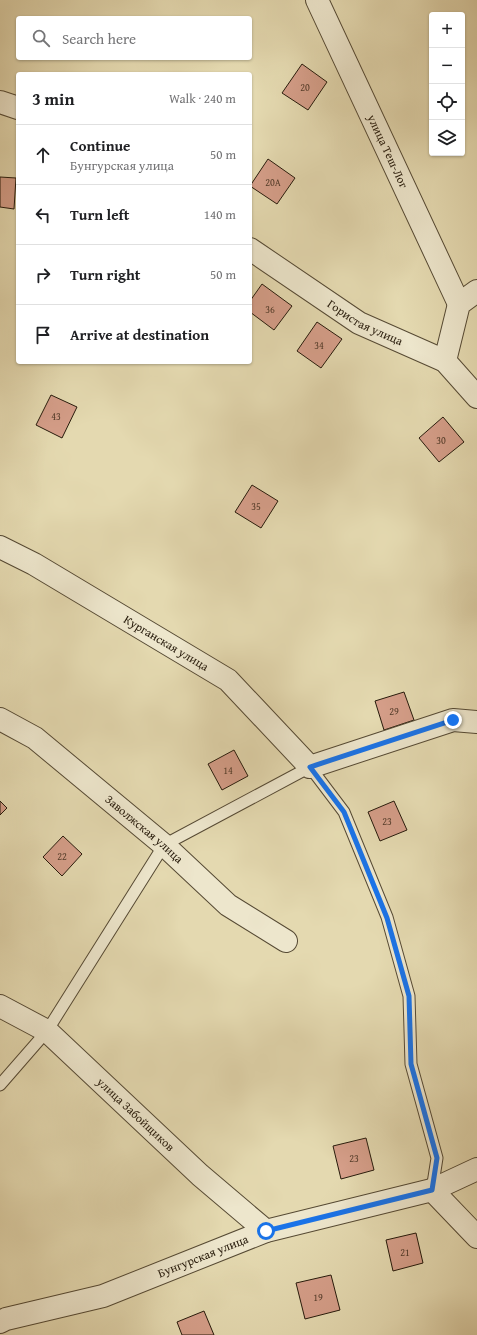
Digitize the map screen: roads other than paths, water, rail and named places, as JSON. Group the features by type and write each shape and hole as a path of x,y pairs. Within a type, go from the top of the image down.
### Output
{"street":[{"name":"улица Теш-Лог","path":"317,0 459,304"},
{"path":"0,102 16,107"},
{"name":"Гористая улица","path":"252,250 359,323 445,360 477,397"},
{"path":"445,360 459,304 477,290"},
{"name":"Курганская улица","path":"0,547 34,564 228,680 310,767"},
{"name":"Заволжская улица","path":"0,719 35,738 164,845 228,905 286,941"},
{"path":"310,767 453,720 477,722"},
{"name":"улица Забойщиков","path":"0,1006 46,1031 200,1175 266,1231"},
{"name":"Бунгурская улица","path":"2,1318 103,1296 266,1231 432,1190 477,1169"},
{"path":"432,1190 477,1237"}],"lane":[{"path":"0,1085 46,1031 164,845 310,767 344,812 387,918 409,996 411,1064 437,1158 432,1190"}]}
